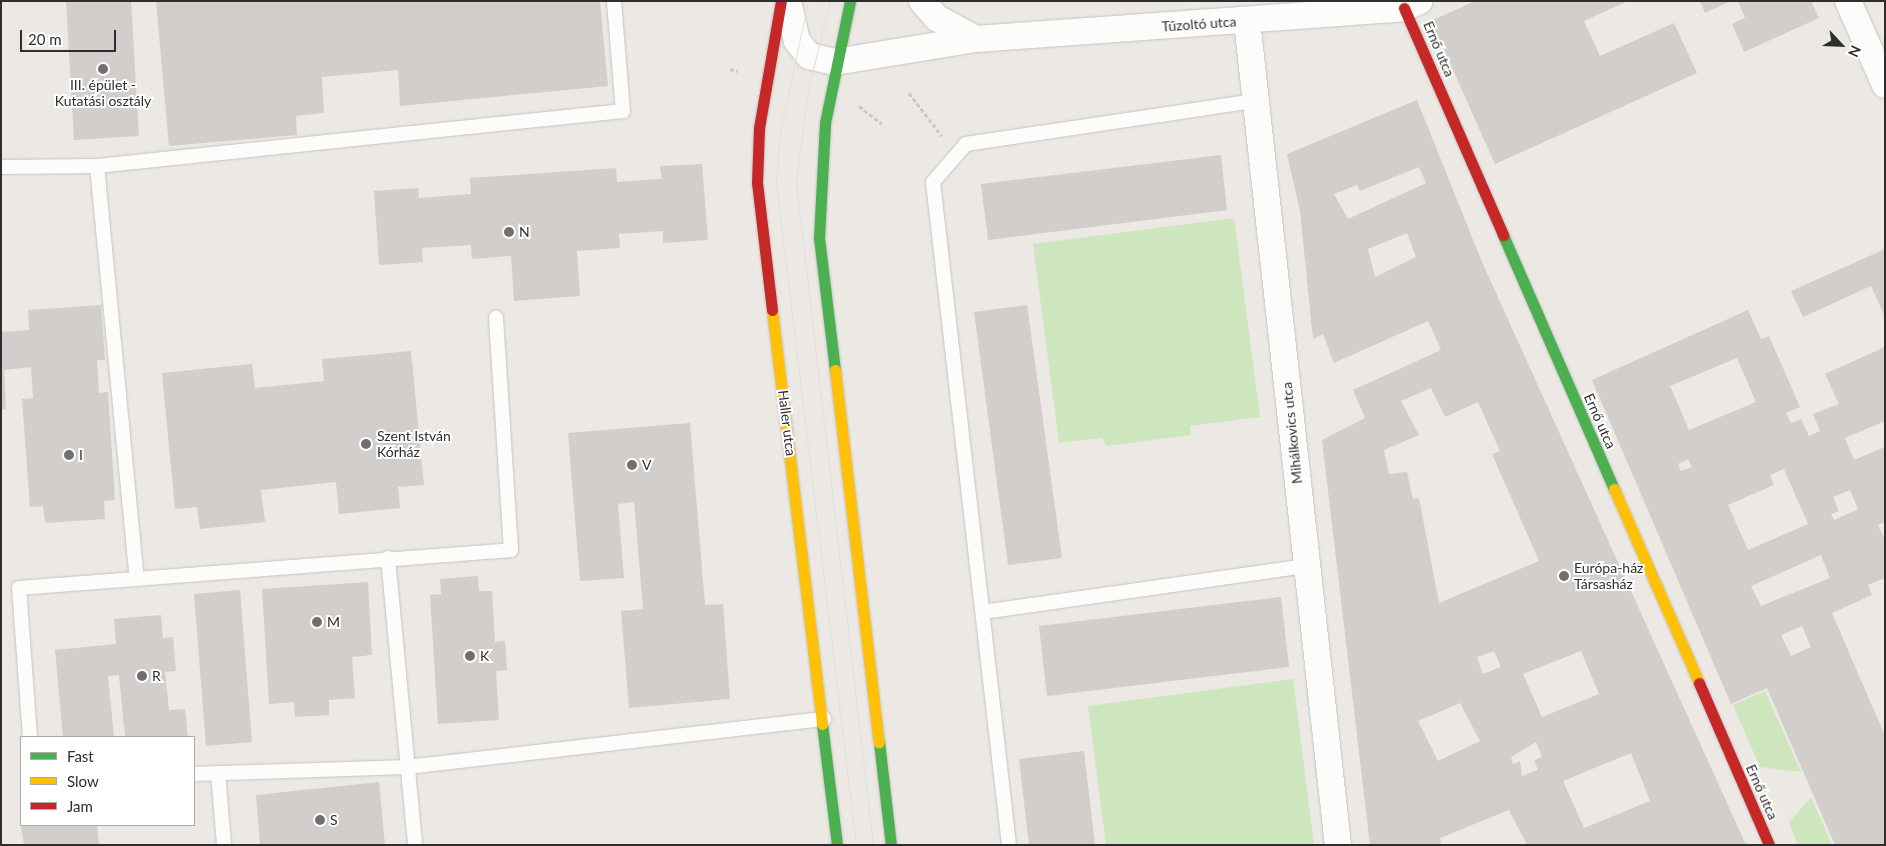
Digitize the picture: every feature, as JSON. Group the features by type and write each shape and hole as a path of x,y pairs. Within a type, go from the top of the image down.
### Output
{"street":[{"name":"Haller utca","path":"781,1 759,128 757,182 824,719 837,845"},
{"path":"788,1 797,41 810,56 835,62"},
{"path":"850,1 835,62 820,179 820,238 891,845"},
{"path":"922,1 937,18 976,39"},
{"path":"1848,1 1885,85"},
{"name":"Tűzoltó utca","path":"835,62 976,39 1247,21 1412,5"},
{"name":"Ernő utca","path":"1412,5 1769,845"},
{"name":"Mihálkovics utca","path":"1247,21 1338,845"}],"lane":[{"path":"1,167 97,166 623,111 614,1"},
{"path":"1009,845 933,182 966,144 1255,101"},
{"path":"97,166 137,578"},
{"path":"30,736 19,588 511,550 496,317"},
{"path":"388,558 415,845"},
{"path":"983,612 1307,566"},
{"path":"195,774 408,768 824,719"},
{"path":"218,773 224,845"}],"path":[{"path":"909,93 956,155"}],"green space":[{"path":"1234,218 1260,417 1190,426 1191,435 1106,446 1102,438 1059,443 1033,244"},
{"path":"1293,679 1314,845 1106,845 1088,706"},
{"path":"1765,691 1801,772 1760,767 1733,705"},
{"path":"1811,797 1832,845 1798,845 1789,823"}],"building":[{"name":"III. épület - Kutatási osztály","path":"66,1 131,1 139,136 74,140"},
{"path":"156,1 600,1 608,86 400,106 398,70 322,77 324,113 296,116 297,135 169,146"},
{"path":"1475,1 1628,1 1584,21 1600,56 1674,23 1697,73 1495,164 1431,21"},
{"path":"1700,1 1731,1 1705,13"},
{"path":"1738,1 1811,1 1819,18 1744,52 1732,24 1745,18"},
{"path":"1417,100 1482,262 1746,845 1527,845 1509,810 1440,838 1441,845 1370,845 1322,440 1365,418 1353,390 1441,350 1428,321 1334,363 1323,334 1313,339 1300,211 1287,154","holes":["1419,167 1426,183 1348,219 1334,194 1357,185 1360,191","1407,233 1416,257 1375,277 1368,249","1431,388 1445,417 1478,402 1500,451 1492,454 1539,561 1439,603 1419,498 1413,499 1407,472 1389,474 1384,450 1419,435 1401,401","1494,651 1501,667 1483,674 1477,657","1581,651 1599,694 1542,717 1523,674","1460,703 1480,741 1438,761 1418,721","1536,742 1542,757 1534,760 1538,770 1522,776 1520,761 1513,764 1511,757","1631,753 1650,801 1584,828 1563,781"]},
{"path":"1221,155 1227,210 988,240 981,184"},
{"name":"N","path":"702,164 708,240 663,243 663,231 619,234 620,248 577,251 580,296 514,301 511,256 472,259 471,245 422,248 423,262 379,265 374,191 418,188 419,198 471,194 470,178 616,168 617,182 662,179 660,166"},
{"path":"1885,249 1885,317 1871,286 1803,317 1791,291"},
{"name":"I","path":"101,305 105,360 97,360 99,393 108,392 115,500 104,501 105,519 45,523 43,506 30,507 22,399 33,398 31,367 4,370 6,409 1,410 1,332 29,330 28,310"},
{"path":"1027,305 1062,558 1008,565 974,312"},
{"path":"1748,310 1761,339 1769,336 1800,407 1786,413 1791,423 1801,419 1809,436 1820,431 1813,414 1839,404 1825,374 1885,347 1885,421 1845,438 1854,460 1885,447 1885,522 1878,525 1885,540 1885,578 1868,585 1872,595 1832,613 1885,736 1885,845 1835,845 1767,688 1731,704 1592,380","holes":["1737,358 1756,402 1689,430 1670,386","1688,459 1692,467 1681,471 1678,464","1784,469 1808,524 1748,550 1728,505 1774,485 1770,475","1850,490 1858,509 1834,520 1831,514 1839,511 1833,497","1821,555 1830,578 1761,606 1751,586","1802,626 1811,647 1791,656 1781,635"]},
{"path":"411,351 424,485 398,487 400,508 339,514 336,482 261,490 265,522 200,529 197,507 175,509 162,373 252,364 255,388 324,381 322,359"},
{"path":"690,423 705,605 723,604 730,699 629,708 621,611 643,609 634,502 618,504 624,578 580,581 568,433"},
{"name":"K","path":"478,576 479,591 492,591 495,642 505,641 507,670 496,671 499,720 438,724 430,595 441,594 440,579"},
{"name":"M","path":"368,582 372,655 352,657 355,698 329,700 329,715 295,717 294,702 269,704 262,589"},
{"path":"240,590 252,742 206,746 194,594"},
{"path":"1281,597 1289,667 1047,696 1039,626"},
{"path":"161,615 163,638 173,637 176,671 165,672 169,710 185,709 188,736 125,736 119,675 108,676 114,736 63,736 55,650 116,644 114,619"},
{"path":"1084,751 1095,845 1029,845 1019,759"},
{"name":"S","path":"379,782 385,845 260,845 256,795"},
{"path":"21,826 97,826 99,845 24,845"}],"tram line":[{"path":"808,1 780,132 776,182 856,845"},
{"path":"830,1 808,89 796,182 873,845"}],"traffic: fast":[{"path":"835,370 819,238 825,123 850,1"},
{"path":"1503,235 1614,489"},
{"path":"822,724 837,845"},
{"path":"879,742 891,845"}],"traffic: slow":[{"path":"772,310 822,724"},
{"path":"835,370 879,742"},
{"path":"1614,489 1699,683"}],"traffic: jam":[{"path":"772,310 757,183 759,128 781,1"},
{"path":"1404,8 1503,235"},
{"path":"1699,683 1769,845"}],"place":[{"name":"III. épület - Kutatási osztály","path":"103,69"},
{"name":"N","path":"509,232"},
{"name":"Szent István Kórház","path":"366,444"},
{"name":"I","path":"69,455"},
{"name":"V","path":"632,465"},
{"name":"Európa-ház Társasház","path":"1564,576"},
{"name":"M","path":"317,622"},
{"name":"K","path":"470,656"},
{"name":"R","path":"142,676"},
{"name":"S","path":"320,820"}]}
